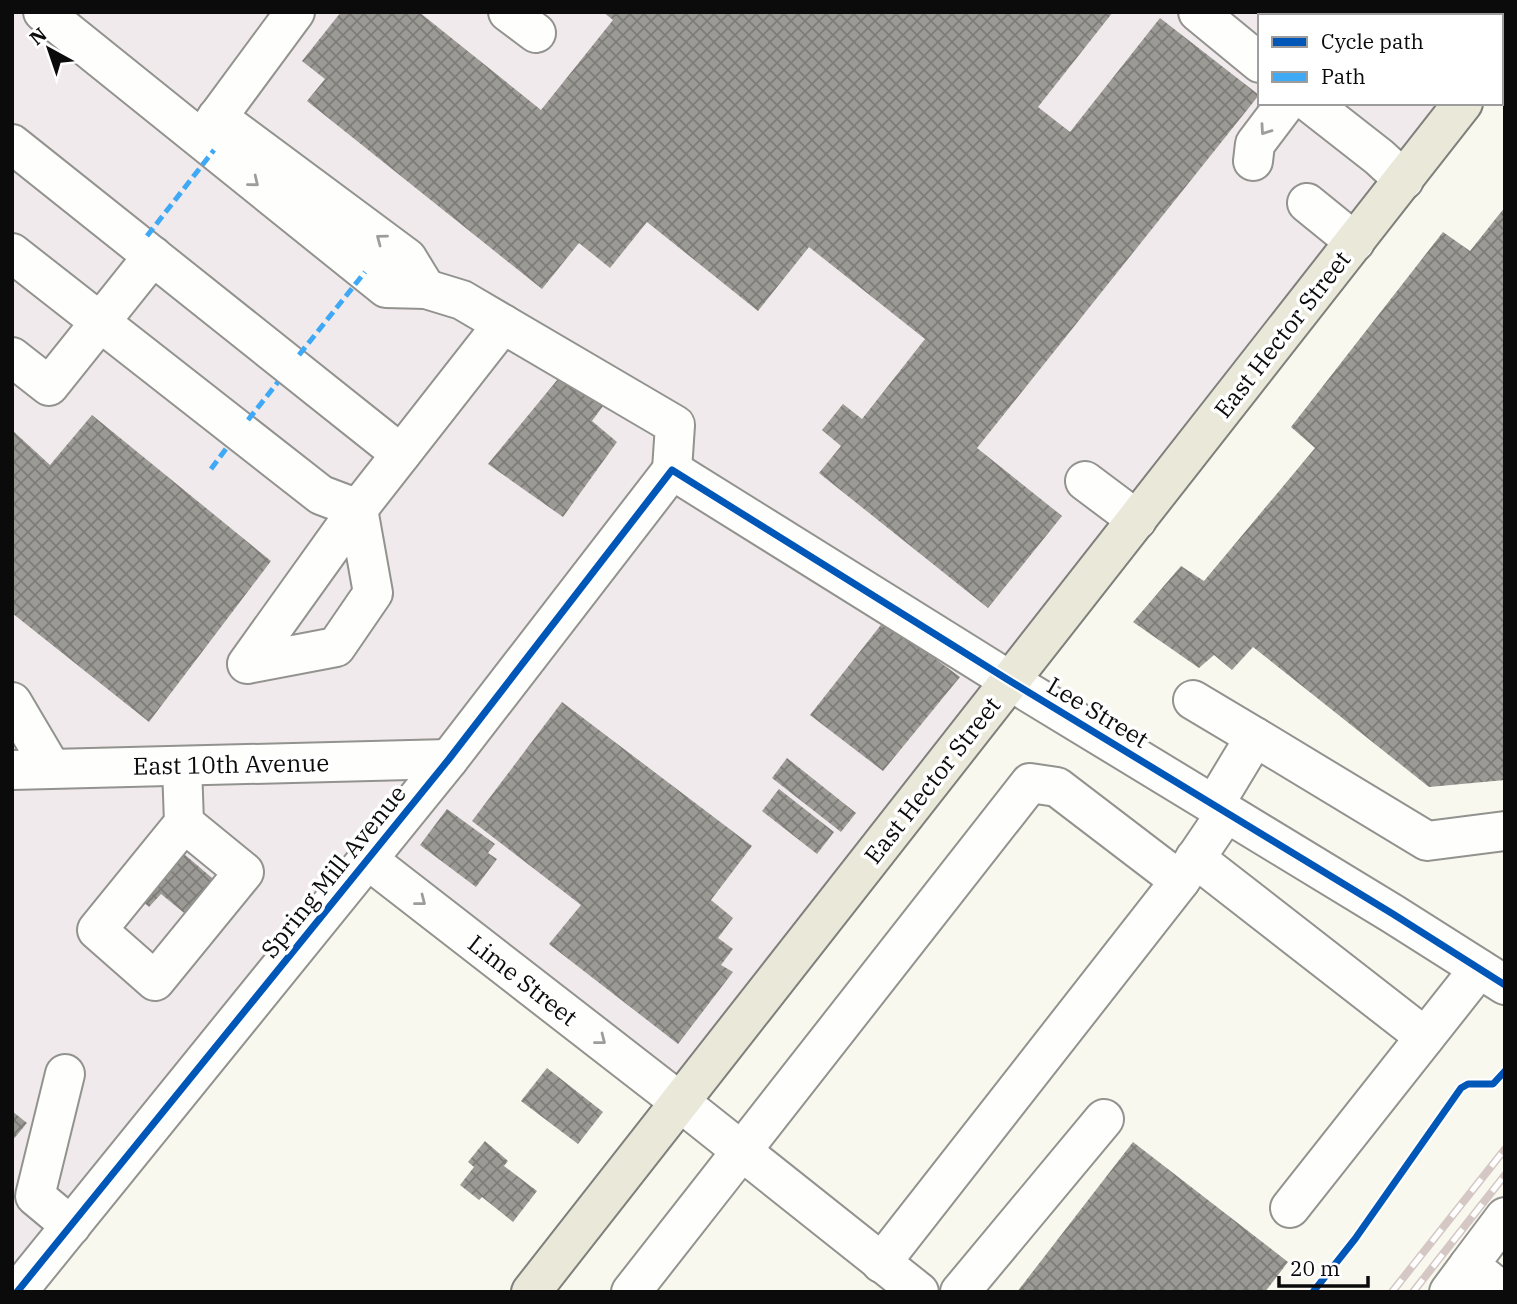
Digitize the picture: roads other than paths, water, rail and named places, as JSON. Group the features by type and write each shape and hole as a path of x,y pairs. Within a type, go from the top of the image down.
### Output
{"main road":[{"name":"East Hector Street","path":"531,1292 1462,105"}],"street":[{"path":"43,12 209,129 407,258 426,289 462,300 675,425 672,470"},
{"path":"209,129 295,12"},
{"path":"1198,12 1258,60"},
{"path":"1253,161 1255,144 1284,105"},
{"path":"1313,105 1404,180"},
{"path":"12,144 401,454"},
{"path":"1307,203 1354,242"},
{"path":"12,253 321,495 358,509 503,324"},
{"path":"12,357 49,386 153,256"},
{"name":"Lee Street","path":"672,470 1492,977"},
{"name":"Spring Mill Avenue","path":"18,1292 449,759 672,470"},
{"path":"1085,481 1137,520"},
{"path":"1193,700 1427,841 1505,831"},
{"path":"12,702 51,768"},
{"path":"881,1263 1187,870 1255,737"},
{"name":"East 10th Avenue","path":"12,770 449,759"},
{"path":"182,766 184,822"},
{"path":"631,1292 1030,783 1057,787 1187,870 1425,1037"},
{"name":"Lime Street","path":"367,859 742,1150 919,1292"},
{"path":"1290,1208 1425,1037 1492,977"},
{"path":"65,1074 35,1196 71,1226"},
{"path":"960,1292 1104,1119"},
{"path":"1503,1292 1459,1278 1505,1217"}],"railway":[{"path":"1392,1292 1505,1149"},
{"path":"1413,1292 1505,1175"}]}
